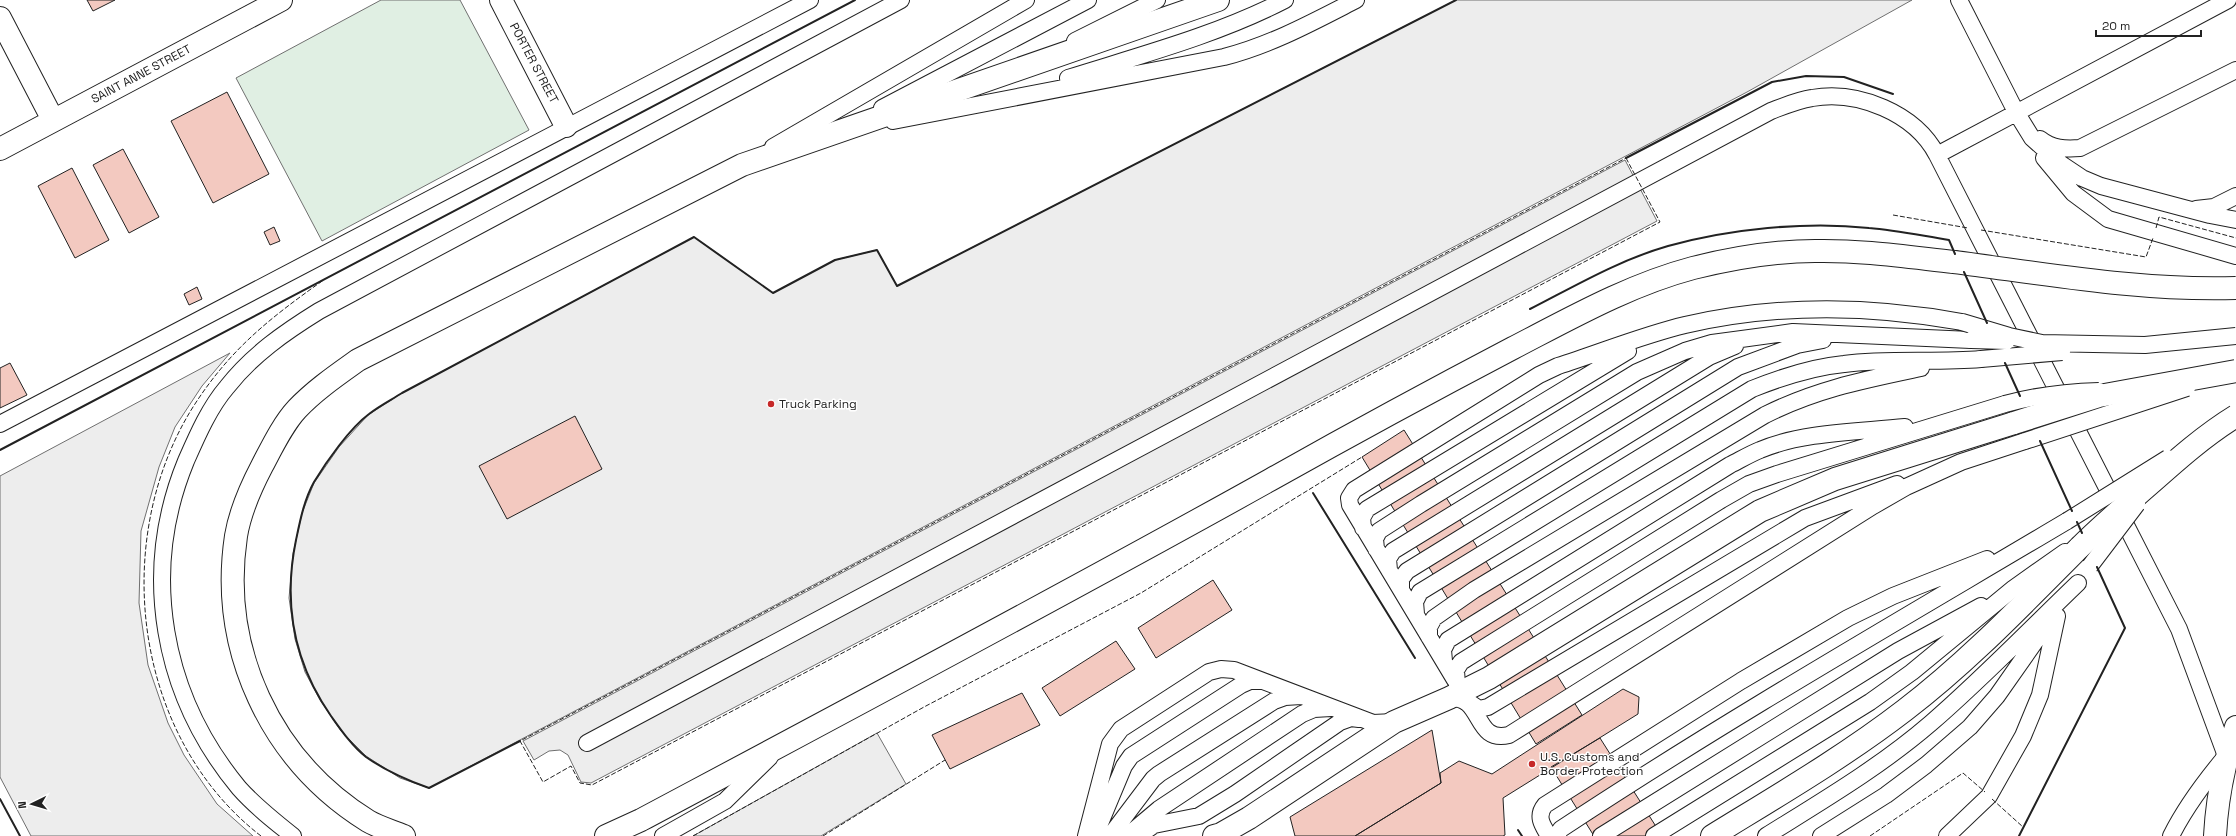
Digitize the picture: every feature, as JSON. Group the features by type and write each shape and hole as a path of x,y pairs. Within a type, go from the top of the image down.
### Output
{"main road":[{"name":"SAINT ANNE STREET","path":"0,149 253,7 281,0"},
{"name":"PORTER STREET","path":"501,0 566,126"},
{"path":"404,836 368,821 319,782 300,762 274,729 253,688 240,643 233,587 236,535 250,489 273,445 296,410 325,383 358,360 742,165 1218,0"},
{"path":"0,18 53,120"},
{"path":"606,836 641,820 783,744 1217,510 1410,402 1589,308 1632,289 1689,269 1736,258 1815,251 1874,254 1954,262 2147,287 2193,289 2236,288"},
{"path":"1214,836 1221,834 1249,818 1394,722 1458,694 1512,664 1760,511 1835,479 2099,396 2129,389 2236,372"},
{"path":"1712,836 1804,780 1905,711 1952,672 2079,545 2215,429 2236,416"},
{"path":"2215,836 2217,802 2226,756 2236,727"}],"lane":[{"path":"0,424 566,126 810,0"},
{"path":"293,836 266,814 240,788 215,755 197,727 181,690 170,656 164,620 164,555 168,521 176,488 205,420 226,387 269,344 318,312 901,0"},
{"path":"1006,11 1022,0"},
{"path":"742,165 1026,0"},
{"path":"834,133 1088,0"},
{"path":"1018,69 1157,0"},
{"path":"1000,100 1214,31 1259,14 1285,0"},
{"path":"834,133 1224,58 1252,50 1287,35 1356,0"},
{"path":"1959,0 2024,125 2042,156 2073,193 2108,219 2236,256"},
{"path":"1937,155 2024,125 2228,0"},
{"path":"2024,125 2045,143 2067,149 2080,148 2236,70"},
{"path":"587,743 1771,111 1811,98 1832,96 1856,99 1899,116 1912,124 1930,140 2179,629 2226,756 2202,785 2181,816 2171,836"},
{"path":"2024,125 2061,164 2082,178 2101,186 2236,220"},
{"path":"2182,207 2201,209 2214,207 2236,196"},
{"path":"2015,423 1961,462 1906,488 1873,506 1509,735 1497,737 1491,735 1458,694 1444,661 1363,528 1349,502 1351,493 1354,490 1539,375 1558,366 1684,325 1754,313 1822,308 1922,314 1962,322 2008,336 2042,343"},
{"path":"1363,528 1362,518 1367,509 1408,483 1615,357 1684,325"},
{"path":"1376,549 1375,539 1379,531 1636,372 1685,351 1712,344 1793,332 2042,343 2146,345"},
{"path":"1389,570 1388,559 1393,551 1709,357 1731,348 1793,332"},
{"path":"1401,590 1401,579 1407,571 1738,367 1797,345 1869,335"},
{"path":"1429,637 1428,627 1434,618 1474,590 1765,415 1796,400 1830,388 1956,362 2236,336"},
{"path":"1416,614 1415,602 1420,592 1752,389 1780,378 1844,364 1886,361 1956,362"},
{"path":"1444,661 1445,644 1462,631 1730,465 1761,449 1803,439 1952,419 2015,423 2236,372"},
{"path":"1952,419 1749,484 1714,504 1461,662 1456,670 1458,694 1479,709 1488,708 1805,518 1961,462"},
{"path":"1556,836 1561,829 1591,809 1756,705 2067,521 2215,429"},
{"path":"1821,836 1886,795 1926,766 1970,727 1997,696 2090,566 2159,476"},
{"path":"1549,836 1540,818 1545,805 1741,681 1848,618 1893,596 2033,541"},
{"path":"1600,836 1898,651 2014,588 2079,545"},
{"path":"1766,836 1886,758 1930,724 1970,688 2078,583"},
{"path":"1654,836 1870,702 1912,672 2014,588"},
{"path":"1947,836 1989,796 2023,736 2040,695 2059,609"},
{"path":"1086,836 1110,744 1121,729 1209,672 1221,669 1234,670 1373,723 1394,722"},
{"path":"1094,836 1124,766 1131,756 1241,685 1250,681 1263,681"},
{"path":"1110,836 1150,783 1159,774 1274,701 1285,697 1305,696"},
{"path":"1127,836 1159,809 1302,714 1314,709 1332,708"},
{"path":"1138,836 1154,825 1199,816 1235,794 1340,722 1351,718 1362,719"},
{"path":"663,836 725,801 783,744"}],"green space":[{"path":"381,0 460,0 529,130 322,241 236,78"}],"shaded area":[{"name":"Truck Parking","path":"1456,0 1912,0 1747,92 429,788 400,778 366,756 341,731 320,700 305,672 295,639 289,598 293,554 302,513 314,483 339,447 368,415 402,393 694,237 773,293 835,260 877,250 897,286"},
{"path":"1625,160 1657,221 591,783 581,782 568,755 560,750 549,751 534,760 523,741"},
{"path":"230,353 202,386 175,427 159,467 141,531 139,603 148,665 168,723 184,755 217,804 253,836 31,836 0,777 0,476"},
{"path":"877,733 906,784 821,836 693,836"}],"building":[{"path":"87,0 115,0 93,11"},
{"path":"227,92 269,174 213,203 171,121"},
{"path":"123,149 159,217 129,233 93,165"},
{"path":"72,168 109,240 75,258 38,186"},
{"path":"274,227 280,241 270,245 264,232"},
{"path":"197,287 202,299 189,305 184,294"},
{"path":"10,363 27,395 0,408 0,368"},
{"path":"575,416 602,469 507,519 479,466"},
{"path":"1404,430 1582,715 1536,744 1362,457"},
{"path":"1213,580 1232,610 1156,658 1138,628"},
{"path":"1116,641 1135,669 1060,716 1042,688"},
{"name":"U.S. Customs and Border Protection","path":"1623,689 1639,697 1638,714 1503,798 1505,835 1355,836 1441,783 1440,773 1459,761 1492,774"},
{"path":"1022,693 1040,725 950,769 932,735"},
{"path":"1432,730 1441,783 1355,836 1295,836 1290,817"},
{"path":"1600,738 1662,836 1594,836 1551,767"}],"fence":[{"path":"1626,158 1660,222 592,785 580,783 571,766 543,782 520,741 1626,158"},
{"path":"1893,215 1968,228"},
{"path":"2156,228 2159,217 2236,238"},
{"path":"1981,230 2146,257 2153,238"},
{"path":"261,836 218,795 185,746 162,693 148,635 144,576 150,517 167,460 193,407 207,386 252,336 286,307 325,279"},
{"path":"693,836 924,707 1141,593 1362,457"},
{"path":"823,836 945,760"},
{"path":"1870,836 1963,773 1985,792"},
{"path":"1992,799 2023,827"}],"wall":[{"path":"0,450 855,0"},
{"path":"520,741 429,788 389,771 361,753 347,738 331,716 318,696 308,675 300,654 295,632 291,587 292,563 301,518 305,503 319,474 346,436 369,414 402,393 694,237 773,293 835,260 877,250 897,286 1456,0"},
{"path":"1626,158 1772,82 1806,76 1844,77 1893,94"},
{"path":"1530,309 1598,274 1650,252 1692,240 1742,231 1820,225 1879,229 1949,240 1955,254"},
{"path":"1964,272 1987,323"},
{"path":"2005,363 2020,396"},
{"path":"2040,441 2072,511"},
{"path":"1313,493 1415,658"},
{"path":"2077,522 2082,533"},
{"path":"2019,836 2125,628 2097,567"},
{"path":"0,799 20,836"},
{"path":"1518,830 1522,836"}],"place":[{"name":"Truck Parking","path":"771,404"},
{"name":"U.S. Customs and Border Protection","path":"1532,764"}]}
